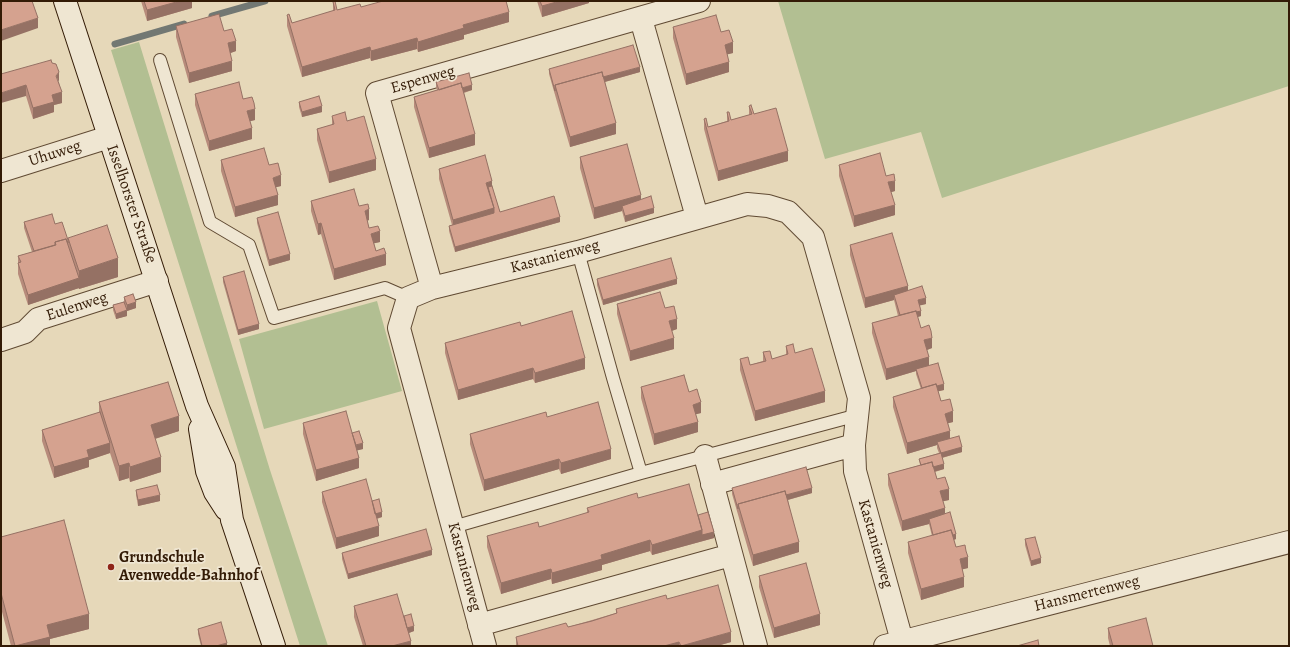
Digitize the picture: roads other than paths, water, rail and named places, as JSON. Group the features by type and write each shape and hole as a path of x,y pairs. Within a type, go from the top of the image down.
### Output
{"street":[{"name":"Isselhorster Straße","path":"65,1 197,406 207,471 215,492 232,518 274,646"},
{"name":"Espenweg","path":"432,288 377,93 641,19 699,1"},
{"path":"641,19 697,217"},
{"name":"Uhuweg","path":"1,172 109,137"},
{"name":"Kastanienweg","path":"485,646 399,328 408,298 432,288 578,252 747,204 768,206 788,212 813,238 859,398 854,445 854,471 897,644"},
{"name":"Eulenweg","path":"1,340 25,332 38,319 157,281"},
{"path":"712,484 854,445"},
{"path":"705,456 756,646"},
{"name":"Hansmertenweg","path":"897,644 1289,542"},
{"name":"Kastanienweg","path":"479,625 731,555"}],"lane":[{"path":"160,60 210,222 249,245 274,318 385,288 408,298"},
{"path":"578,252 641,473"},
{"path":"453,526 641,473 858,415"}],"waterway":[{"path":"212,16 265,1"},
{"path":"115,44 184,24"}],"place":[{"name":"Grundschule Avenwedde-Bahnhof","path":"111,567"}]}
